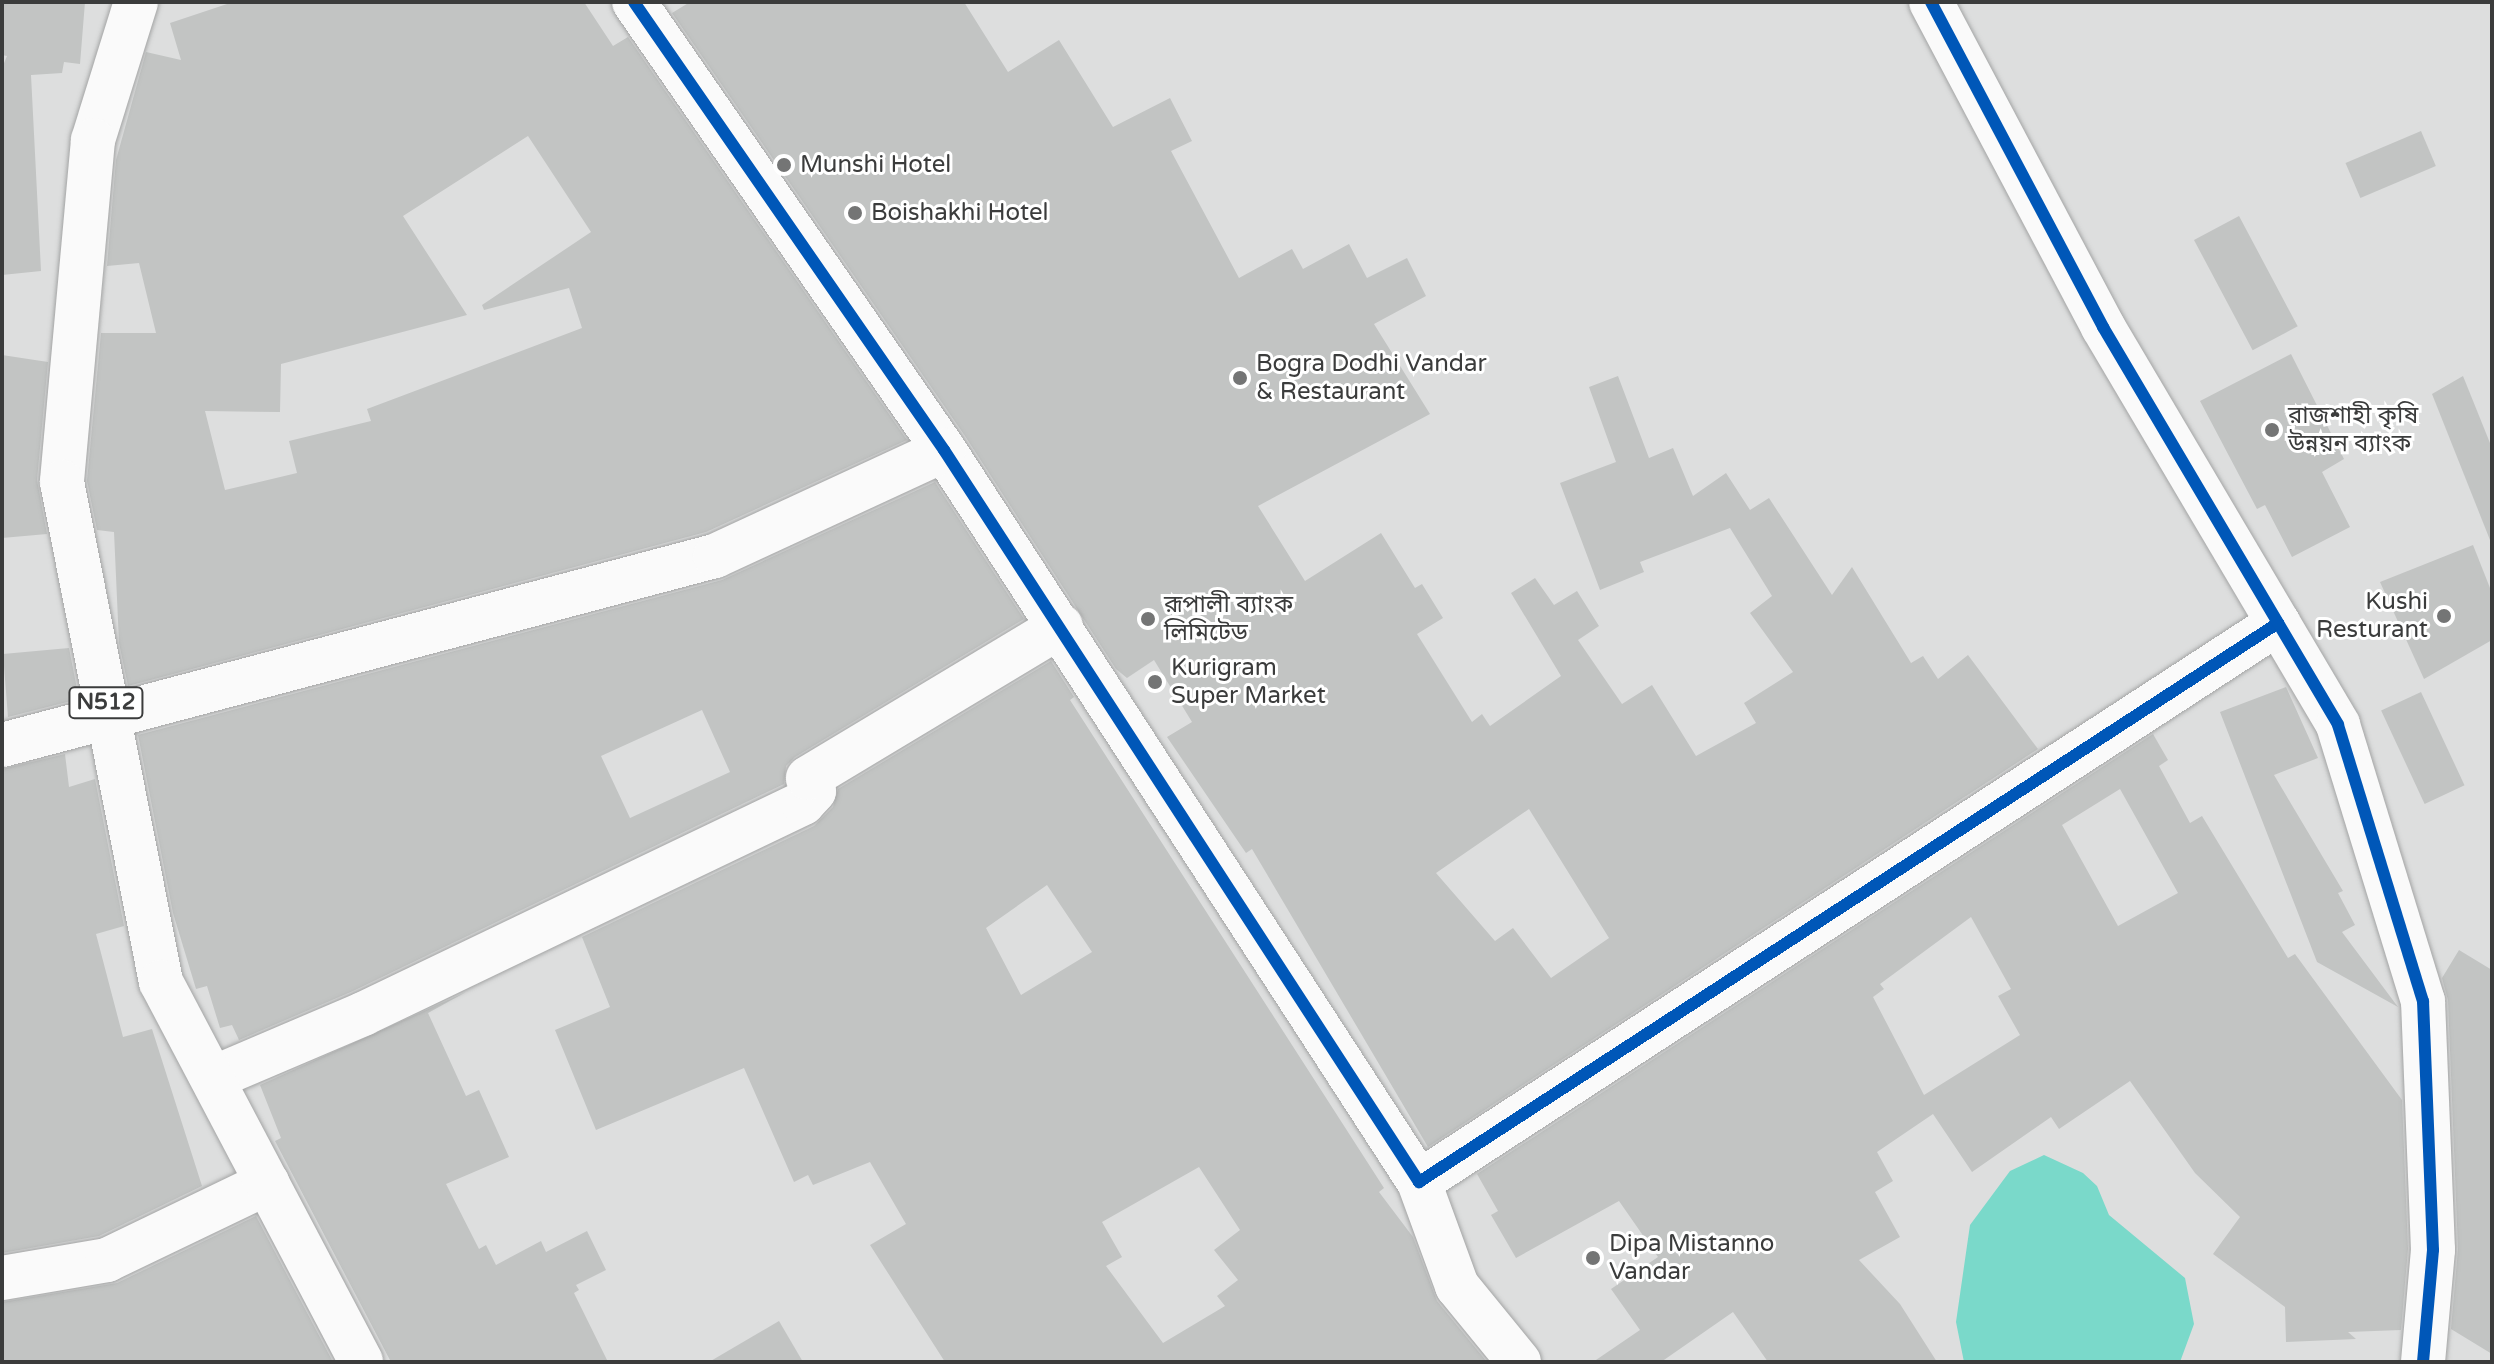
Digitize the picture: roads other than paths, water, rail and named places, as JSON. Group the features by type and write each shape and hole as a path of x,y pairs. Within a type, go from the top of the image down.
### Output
{"main road":[{"name":"N512","path":"136,2 93,140 62,482 161,982 361,1362"},
{"path":"634,2 944,450 1061,626 1419,1182 1457,1286 1519,1362"},
{"path":"1931,2 2103,327 2338,725 2423,1001 2433,1250 2423,1362"},
{"path":"2,745 715,556 944,450"},
{"path":"1419,1182 2278,623"},
{"path":"213,1078 363,1014 803,803 814,791 808,778 1061,626"},
{"path":"2,1278 107,1260 267,1183"}],"place":[{"name":"Munshi Hotel","path":"784,165"},
{"name":"Boishakhi Hotel","path":"855,213"},
{"name":"Bogra Dodhi Vandar & Restaurant","path":"1240,378"},
{"name":"রাজশাহী কৃষি উন্নয়ন ব্যাংক","path":"2272,430"},
{"name":"Kushi Resturant","path":"2444,616"},
{"name":"রূপালী ব্যাংক লিমিটেড","path":"1148,619"},
{"name":"Kurigram Super Market","path":"1155,682"},
{"name":"Dipa Mistanno Vandar","path":"1593,1258"}]}
